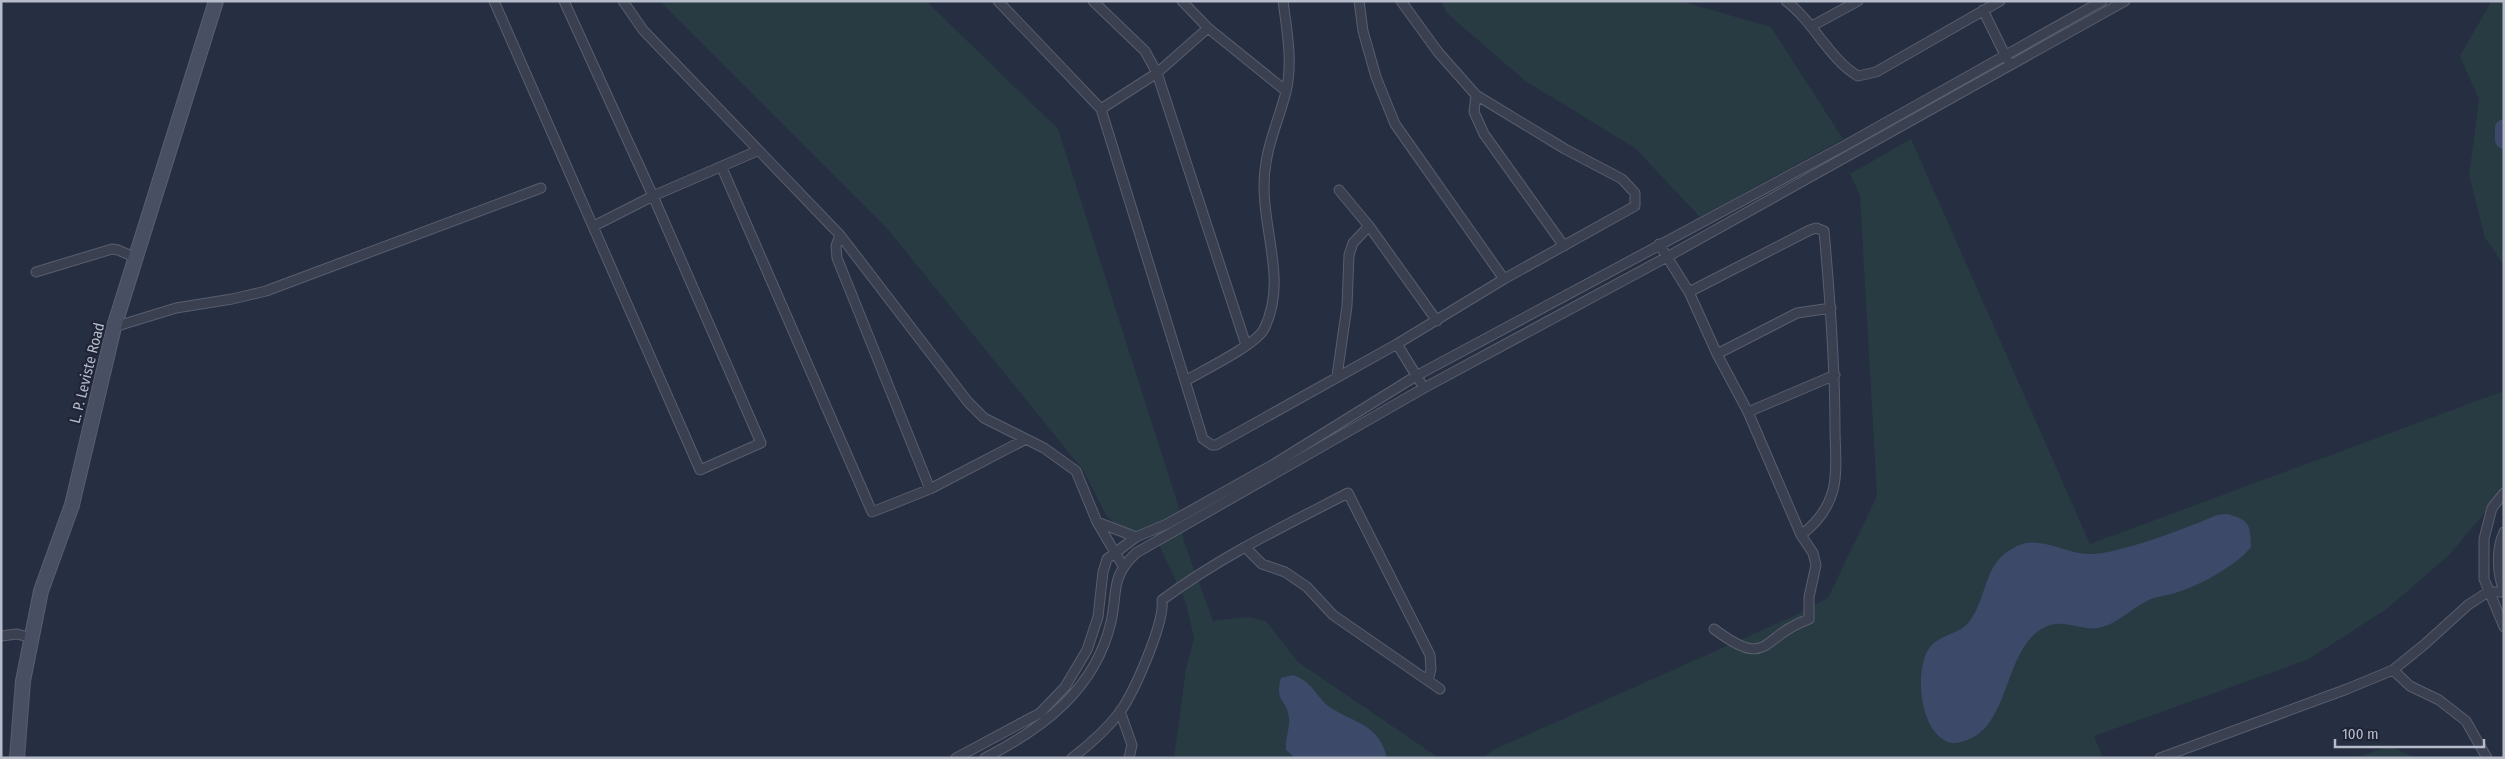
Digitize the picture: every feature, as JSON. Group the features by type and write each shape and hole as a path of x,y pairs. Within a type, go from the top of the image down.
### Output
{"main road":[{"name":"L. P. Leviste Road","path":"17,758 23,681 41,591 72,505 114,327 216,1"}],"street":[{"path":"494,1 700,470 761,443 653,196 564,1"},
{"path":"623,1 643,30 757,151 840,235 968,402 984,418 1044,448 1076,471 1097,522 1113,553 1123,566"},
{"path":"998,1 1101,109 1203,439 1212,445 1397,344 1504,279 1635,206 1635,192 1622,179 1565,148 1476,95 1438,52 1401,1"},
{"path":"1093,1 1145,51 1157,73 1246,346"},
{"path":"1182,1 1208,28 1286,91"},
{"path":"1185,381 1246,346 1263,331 1274,301 1275,265 1268,227 1264,188 1267,150 1286,91 1289,52 1283,1"},
{"path":"1359,1 1363,31 1376,77 1395,124 1504,279"},
{"path":"1786,1 1812,26 1848,70 1858,76 1876,72 2000,1"},
{"path":"1812,26 1858,1"},
{"path":"956,758 1040,713 1065,687 1087,650 1098,617 1103,572 1107,559 1136,537 1167,524 1274,464 1416,376 1844,146 2102,1"},
{"path":"985,758 1018,741 1042,725 1062,708 1077,691 1091,670 1111,622 1118,577 1123,566 1136,552 1424,388 1668,257 2125,1"},
{"path":"1983,10 2011,65"},
{"path":"1101,109 1157,73 1208,28"},
{"path":"1476,95 1474,112 1484,134 1564,246"},
{"path":"594,226 653,196 722,168 757,151"},
{"path":"722,168 872,512 930,489 1026,439"},
{"path":"114,327 176,308 232,299 266,291 541,188"},
{"path":"1338,190 1370,226 1437,321"},
{"path":"1337,376 1347,306 1349,255 1353,243 1370,226"},
{"path":"1689,292 1816,228 1824,231 1835,375 1833,489 1826,508 1815,524 1801,535"},
{"path":"840,235 836,246 837,258 930,489"},
{"path":"1659,244 1689,292 1717,354 1748,412 1801,535 1813,554 1816,565 1809,597 1809,619 1794,624 1772,642 1755,649 1739,647 1714,629"},
{"path":"36,272 112,249 136,258"},
{"path":"1717,354 1797,313 1831,308"},
{"path":"1397,344 1424,388"},
{"path":"1748,412 1835,375"},
{"path":"1072,758 1085,748 1120,711 1143,668 1164,611 1162,600 1193,578 1245,547 1348,493 1430,655 1431,669 1428,681"},
{"path":"2504,493 2492,508 2484,539 2484,579 2504,627"},
{"path":"1097,522 1136,537"},
{"path":"2160,758 2347,689 2392,670 2425,644 2468,604 2488,592 2504,592 2499,579 2500,542 2504,532"},
{"path":"1245,547 1262,564 1286,572 1307,587 1333,615 1440,689"},
{"path":"1,636 17,634 32,638"},
{"path":"2392,670 2410,686 2439,700 2466,721 2487,758"},
{"path":"1120,711 1132,745 1129,758"}],"shaded area":[{"path":"660,1 926,1 1058,129 1179,508 1184,542 1213,621 1247,617 1266,621 1298,662 1439,758 1174,758 1186,669 1194,638 1186,603 1150,525 1136,531 1121,530 1106,515 1083,470 886,227"},
{"path":"1441,1 1680,1 1771,27 1843,139 1700,217 1635,148 1524,80 1447,13"},
{"path":"2488,1 2504,1 2504,265 2485,238 2469,175 2479,100 2460,56 2490,4"},
{"path":"1911,139 2090,544 2504,391 2504,490 2450,554 2388,608 2309,659 2094,736 2103,758 1483,758 1493,750 1794,616 1828,598 1877,496 1860,195 1850,174"},
{"path":"2390,746 2416,758 2354,758"}],"water":[{"path":"2227,514 2240,518 2247,524 2251,547 2227,568 2195,586 2147,601 2106,626 2086,628 2058,624 2045,627 2031,637 2021,652 1991,721 1979,733 1964,741 1953,743 1941,738 1933,729 1927,717 1921,688 1921,674 1928,650 1938,640 1967,625 1977,609 1992,569 2006,553 2017,546 2034,542 2079,553 2099,553 2133,546 2217,515"},
{"path":"1293,675 1306,682 1331,708 1372,731 1383,747 1387,758 1295,758 1286,750 1289,718 1279,692 1281,678"}],"waterway":[{"path":"2504,128 2504,140"}]}
